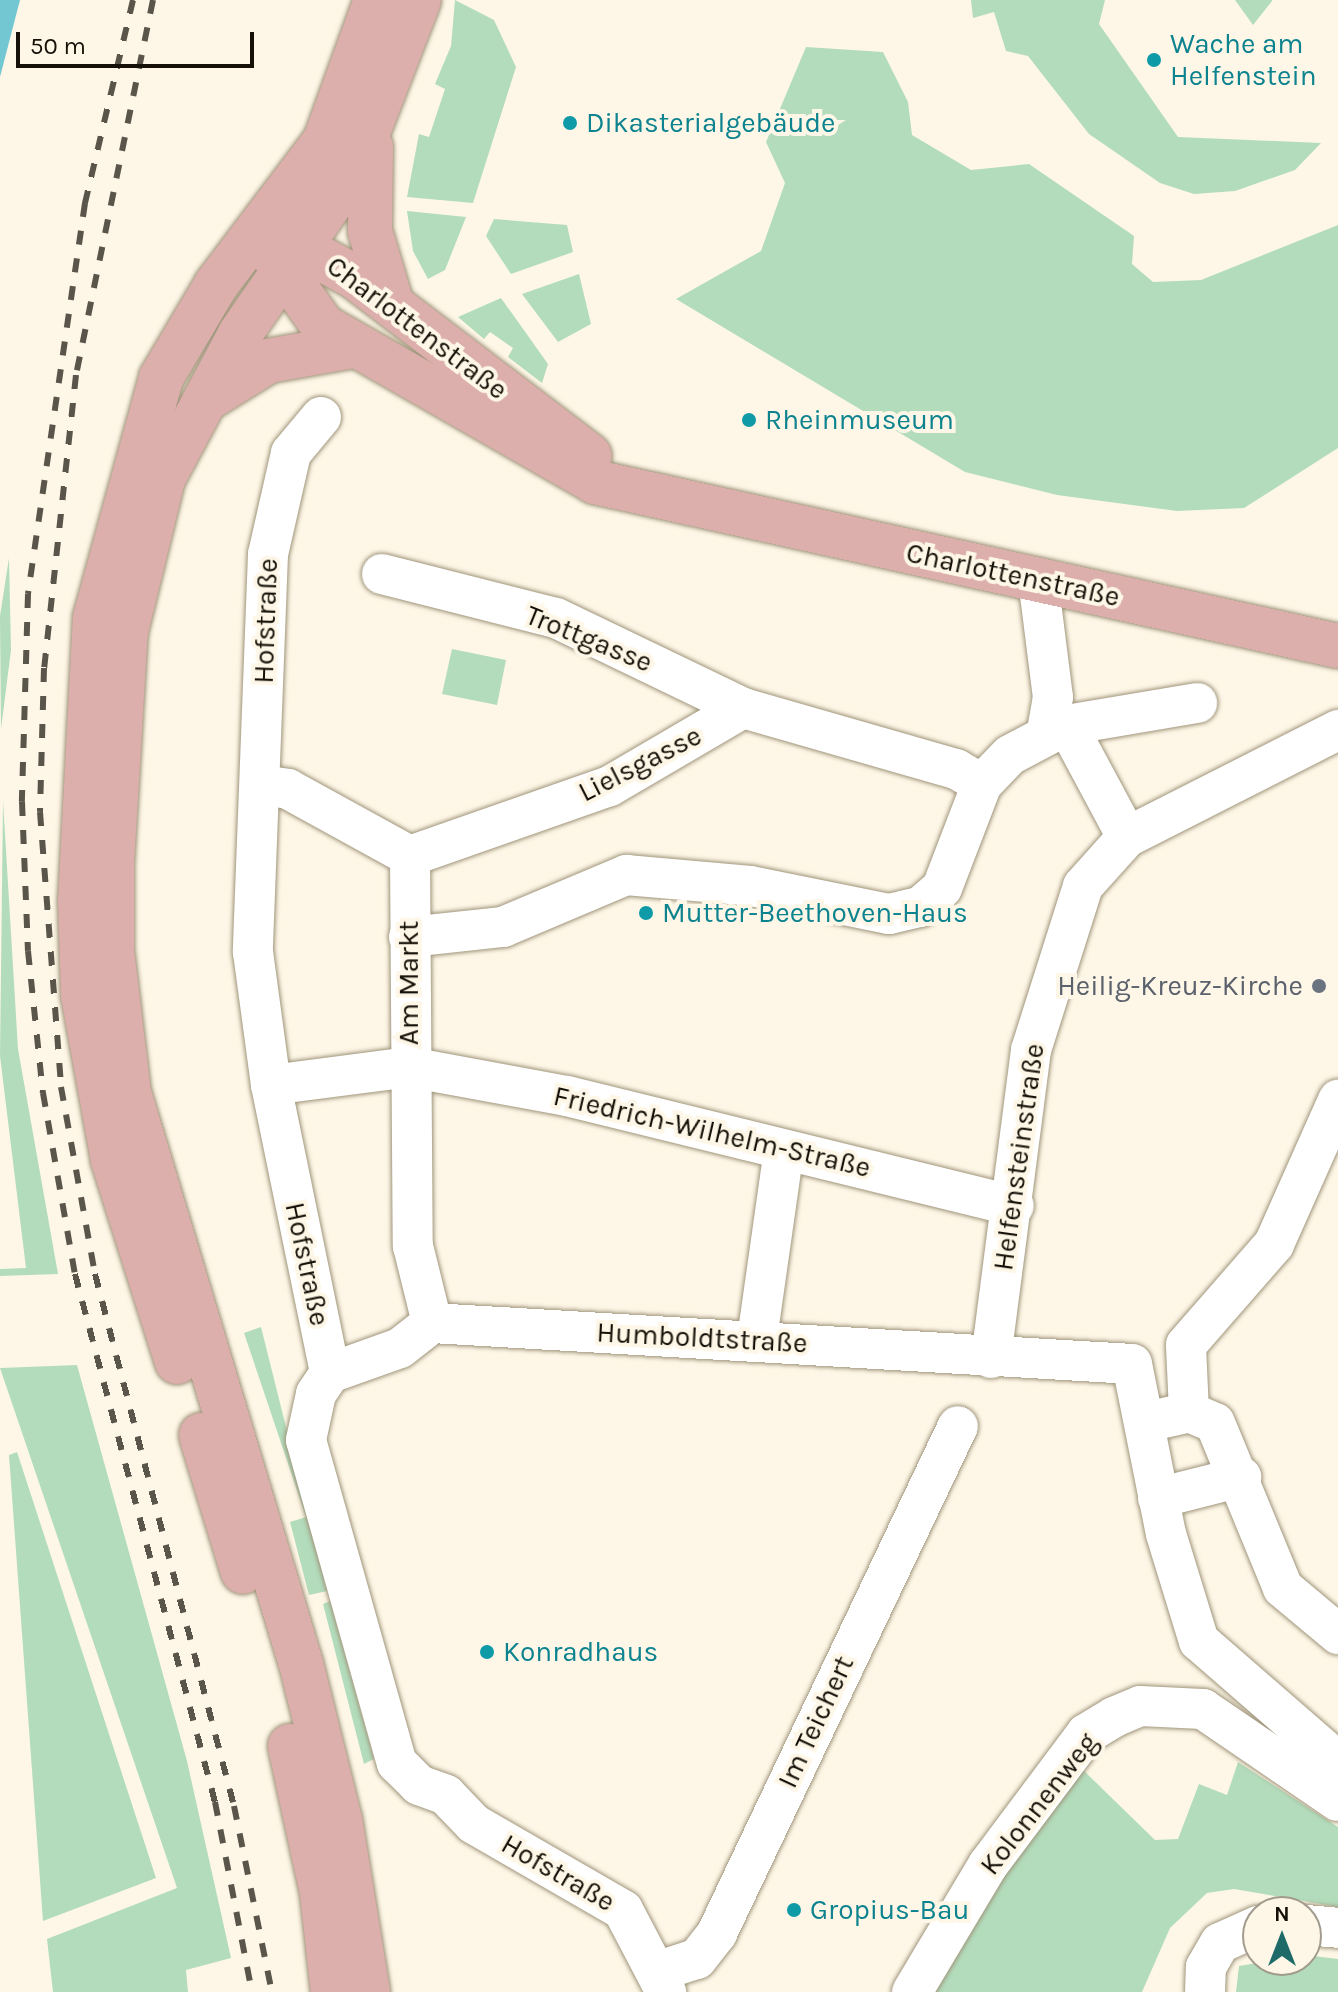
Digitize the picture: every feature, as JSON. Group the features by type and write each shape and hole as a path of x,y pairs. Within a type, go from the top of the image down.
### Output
{"main road":[{"path":"333,1992 294,1760 239,1558 113,1160 83,995 91,654 157,448 186,331 325,141 376,0"},
{"path":"368,1992 340,1820 301,1664 141,1146 116,998 112,864 126,631 157,448 198,405 294,261 372,130 419,0"},
{"path":"372,130 370,231 392,305"},
{"name":"Charlottenstraße","path":"262,229 294,261 392,305 641,492"},
{"name":"Charlottenstraße","path":"294,261 323,326 560,467 641,492 1338,646"},
{"path":"198,405 268,361 353,346"}],"street":[{"name":"Hofstraße","path":"321,417 291,453 273,512 253,952 271,1085 330,1373 316,1394 306,1440 397,1763 485,1831 601,1892 637,1929 662,1982"},
{"name":"Trottgasse","path":"382,574 556,618 743,708 956,769 982,784"},
{"path":"1038,579 1057,728 1127,837"},
{"path":"409,937 503,927 626,875 751,886 889,914 920,907 942,888 982,784 1057,728 1197,703"},
{"name":"Lielsgasse","path":"410,856 610,786 743,708"},
{"name":"Helfensteinstraße","path":"991,1358 1037,1024 1071,940 1083,886 1127,837 1338,730"},
{"path":"261,785 288,789 410,856"},
{"name":"Am Markt","path":"271,1085 409,1067 410,856"},
{"path":"330,1373 400,1348 432,1323 413,1246 409,1067"},
{"name":"Friedrich-Wilhelm-Straße","path":"409,1067 567,1096 1014,1206"},
{"path":"1189,1412 1186,1345 1274,1244 1338,1100"},
{"path":"757,1339 784,1150"},
{"name":"Humboldtstraße","path":"432,1323 757,1339 991,1358 1132,1364 1144,1423"},
{"path":"1338,1634 1283,1588 1241,1477 1215,1423 1189,1412 1144,1423 1158,1498 1199,1641 1338,1762"},
{"name":"Im Teichert","path":"662,1982 697,1959 717,1933 958,1426"},
{"path":"1158,1498 1241,1477"},
{"name":"Kolonnenweg","path":"912,1992 988,1865 1086,1734 1114,1717 1140,1706 1203,1709 1338,1801"},
{"path":"1205,1992 1206,1967 1220,1943 1242,1933"}],"green space":[{"path":"455,0 494,20 516,67 473,203 407,197 419,134 429,137 445,89 435,84 451,46"},
{"path":"971,0 1105,0 1099,24 1178,137 1321,143 1295,170 1235,191 1194,194 1160,183 1089,134 1028,56 1006,51 994,12 973,18"},
{"path":"1235,0 1272,0 1272,1 1253,25"},
{"path":"806,47 883,52 908,102 912,135 971,170 1029,164 1134,236 1132,264 1153,282 1201,280 1338,225 1338,448 1244,508 1177,511 1057,495 965,472 676,299 761,251 785,183 766,142"},
{"path":"407,211 466,217 445,270 428,279 413,251"},
{"path":"494,219 567,225 573,252 511,274 486,236"},
{"path":"579,274 591,324 558,342 522,294"},
{"path":"501,298 548,364 542,383 508,357 513,348 490,332 484,339 458,317"},
{"path":"9,558 11,650 1,729 0,616"},
{"path":"452,649 506,660 497,705 442,694"},
{"path":"3,801 18,1049 58,1274 0,1276 0,1269 26,1268 0,1056"},
{"path":"261,1327 327,1591 309,1595 290,1522 306,1517 244,1333"},
{"path":"77,1365 187,1761 231,1958 186,1970 188,1992 53,1992 47,1939 177,1888 0,1368"},
{"path":"17,1452 156,1878 43,1921 9,1455"},
{"path":"330,1601 374,1759 364,1764 323,1604"},
{"path":"1238,1762 1338,1827 1338,1907 1322,1904 1322,1896 1274,1896 1234,1889 1207,1893 1170,1928 1142,1992 934,1992 1001,1875 1080,1767 1155,1840 1178,1839 1199,1784 1227,1795"},
{"path":"1322,1957 1338,1959 1338,1992 1236,1992 1239,1966 1242,1966 1242,1976 1322,1976"}],"water":[{"path":"0,0 20,0 0,77"}],"railway":[{"path":"133,0 85,203 28,594 22,802 28,951 43,1093 75,1274 215,1802 252,1992"},
{"path":"153,0 76,375 44,668 40,812 61,1087 95,1274 234,1806 272,1992"}],"place":[{"name":"Wache am Helfenstein","path":"1154,60"},
{"name":"Dikasterialgebäude","path":"570,123"},
{"name":"Rheinmuseum","path":"749,420"},
{"name":"Mutter-Beethoven-Haus","path":"646,913"},
{"name":"Heilig-Kreuz-Kirche","path":"1319,986"},
{"name":"Konradhaus","path":"487,1652"},
{"name":"Gropius-Bau","path":"794,1910"}]}
